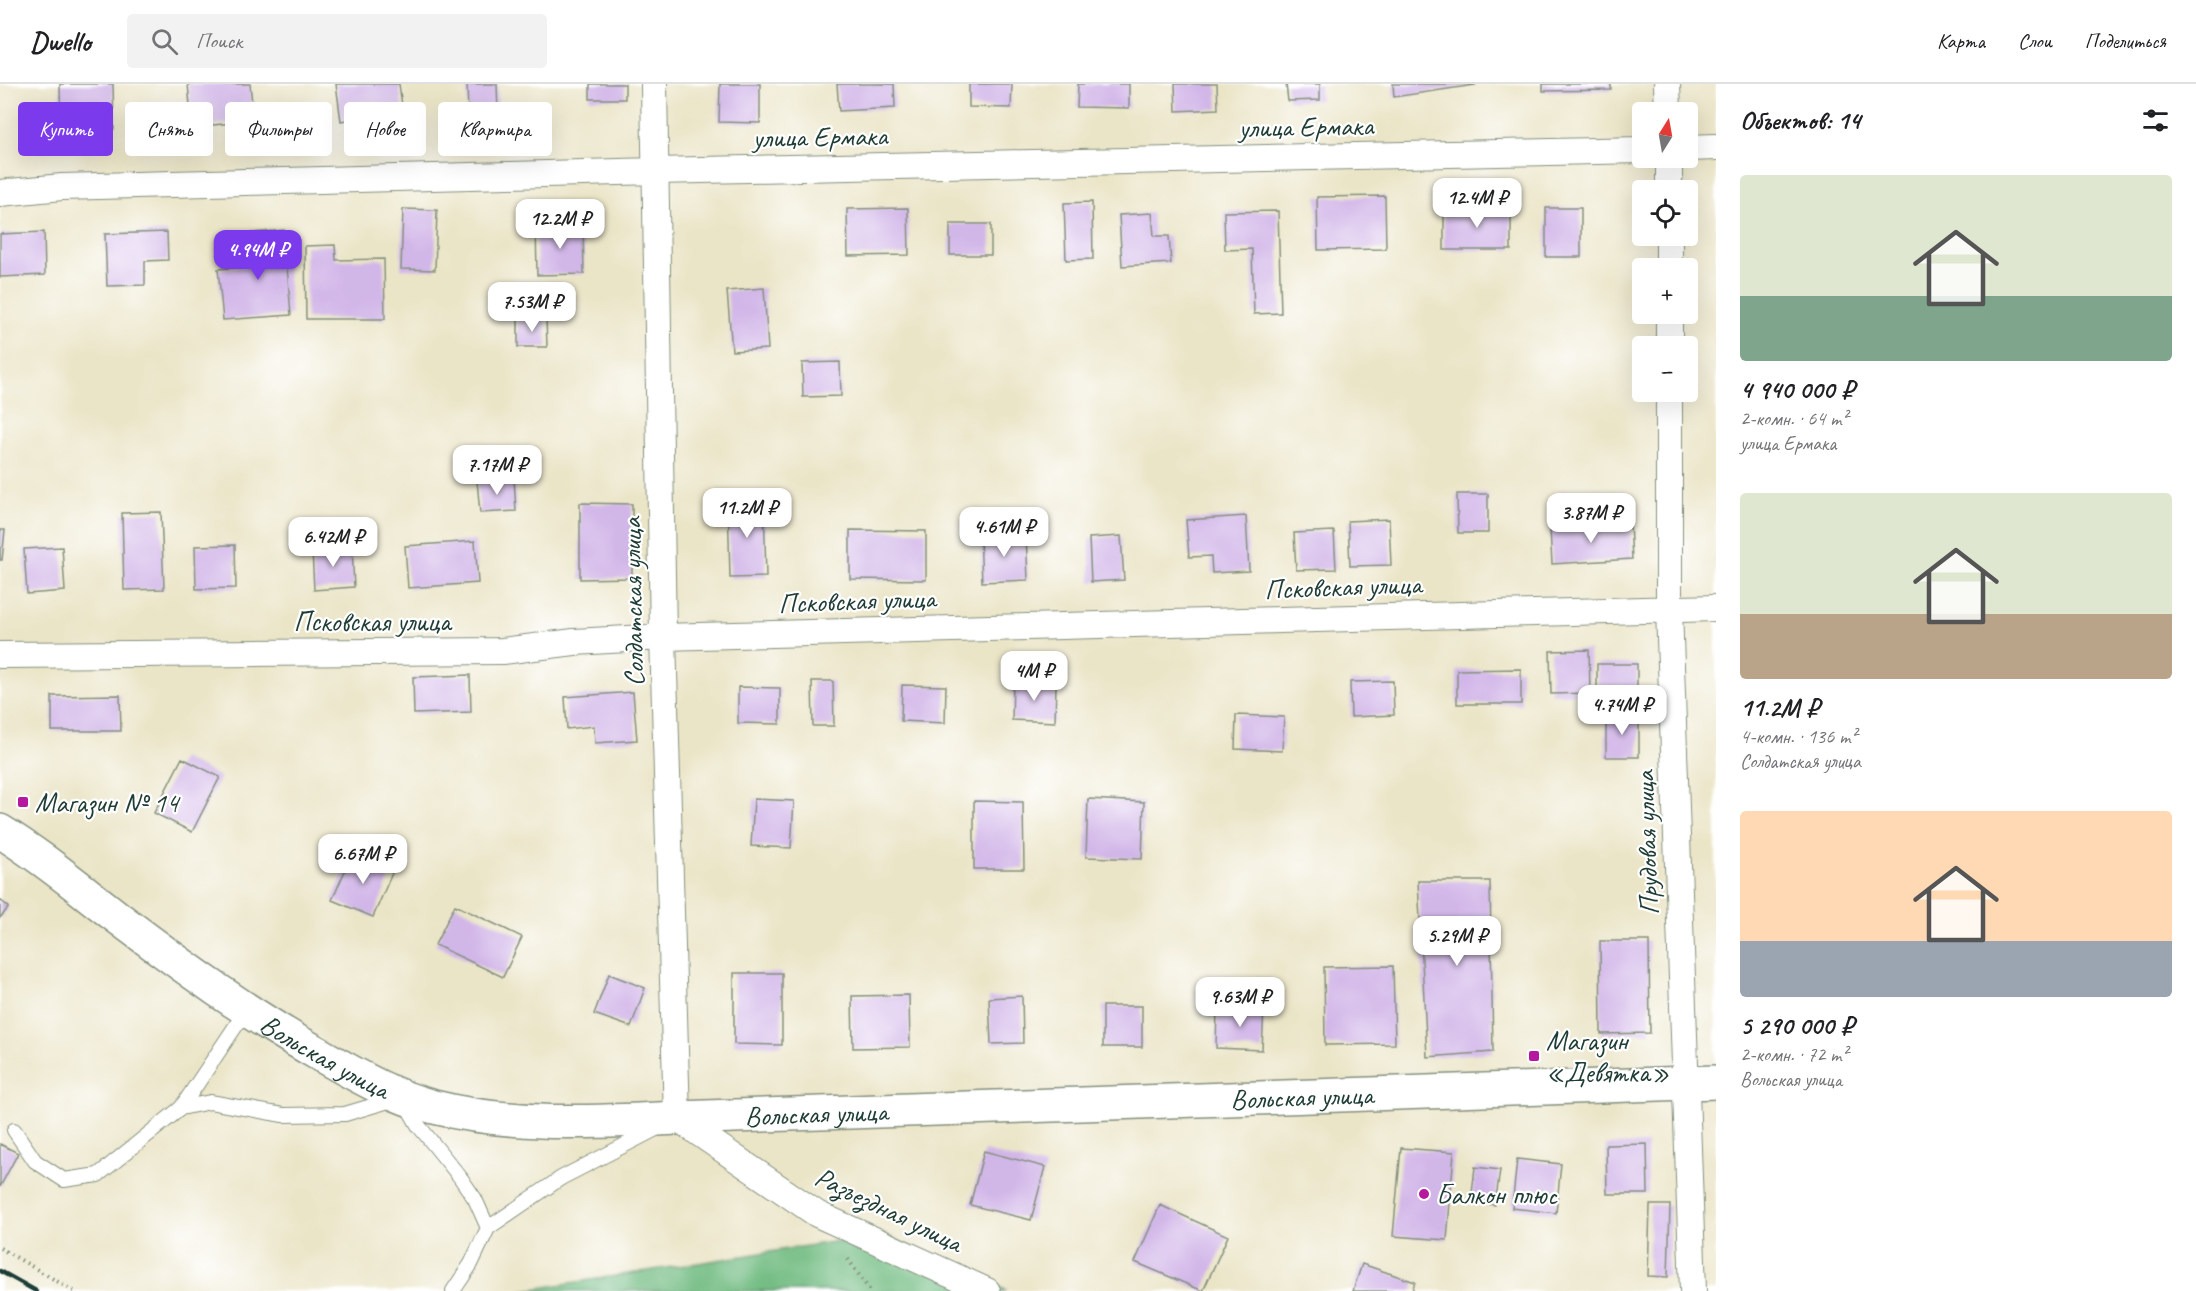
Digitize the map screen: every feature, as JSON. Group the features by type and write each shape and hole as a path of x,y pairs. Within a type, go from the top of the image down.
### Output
{"street":[{"name":"Солдатская улица","path":"654,84 663,637 677,1118"},
{"path":"1667,84 1668,102"},
{"path":"1698,148 1716,147"},
{"name":"улица Ермака","path":"0,193 62,187 655,171 1632,150"},
{"name":"Прудовая улица","path":"1669,402 1669,609 1702,1083 1693,1291"},
{"name":"Псковская улица","path":"0,655 502,651 574,642 663,637 1716,608"},
{"name":"Вольская улица","path":"0,831 197,976 292,1039 364,1080 402,1096 464,1114 586,1123 1702,1083"},
{"name":"Разъездная улица","path":"677,1118 817,1214 987,1291"}],"lane":[{"path":"14,1130 35,1161 64,1180 98,1175 181,1108 247,1009"},
{"path":"181,1108 210,1102 283,1115 345,1114 402,1096 418,1125 475,1199 488,1228"},
{"path":"453,1291 471,1264 488,1228 561,1178 677,1118"}],"path":[{"path":"0,1248 74,1291"}],"green space":[{"path":"883,1234 1007,1291 520,1291"}],"building":[{"path":"60,84 113,84 114,129 113,102 60,102"},
{"path":"188,84 250,84 252,102 225,102 225,124 213,125 213,102 190,102"},
{"path":"336,84 399,84 402,102 344,102 344,121 341,121"},
{"path":"467,84 497,84 498,102 468,102"},
{"path":"590,84 625,84 625,99 590,99"},
{"path":"720,84 760,84 760,123 719,122"},
{"path":"837,84 894,84 895,108 839,111"},
{"path":"969,84 1012,84 1011,108 969,107"},
{"path":"1078,84 1129,84 1129,108 1077,107"},
{"path":"1175,84 1217,84 1218,109 1176,111"},
{"path":"1286,84 1320,84 1320,100 1288,101"},
{"path":"1393,84 1474,84 1475,85 1394,97"},
{"path":"1543,84 1611,84 1611,90 1543,91"},
{"path":"1385,196 1386,249 1318,250 1317,197"},
{"path":"1092,202 1093,259 1066,260 1064,203"},
{"path":"1444,207 1511,208 1511,250 1444,250"},
{"path":"908,208 909,255 848,256 847,209"},
{"path":"1546,208 1581,208 1581,257 1546,257"},
{"path":"403,209 437,210 435,270 401,269"},
{"path":"1278,211 1281,313 1254,314 1252,249 1225,250 1224,212"},
{"path":"1152,213 1154,236 1169,236 1171,263 1122,266 1119,215"},
{"path":"583,224 584,274 537,275 536,225"},
{"path":"950,224 991,224 991,255 950,255"},
{"path":"284,230 291,315 223,320 218,269 254,266 251,233"},
{"path":"44,232 45,275 0,277 0,234"},
{"path":"167,232 168,260 145,261 145,285 107,286 105,234"},
{"path":"335,245 336,260 384,259 385,319 306,319 305,246"},
{"path":"764,288 768,349 732,351 727,291"},
{"path":"518,318 546,318 547,347 518,347"},
{"path":"840,362 841,396 803,397 802,363"},
{"path":"514,478 516,511 480,513 477,481"},
{"path":"1457,494 1488,494 1488,533 1458,533"},
{"path":"728,501 764,501 766,577 730,578"},
{"path":"580,503 632,504 632,578 580,579"},
{"path":"161,512 164,589 124,590 122,513"},
{"path":"1246,516 1249,571 1212,573 1211,556 1189,557 1186,520"},
{"path":"1389,519 1391,565 1350,566 1348,521"},
{"path":"1630,524 1632,559 1552,564 1550,529"},
{"path":"0,530 5,530 2,560 0,560"},
{"path":"850,530 926,531 926,580 850,579"},
{"path":"1334,531 1336,569 1296,570 1294,533"},
{"path":"1026,534 1028,580 982,582 980,536"},
{"path":"1121,536 1124,580 1091,582 1089,538"},
{"path":"475,541 478,583 408,588 405,546"},
{"path":"235,545 236,588 196,589 195,546"},
{"path":"62,547 65,591 27,594 24,549"},
{"path":"352,547 354,587 314,590 312,550"},
{"path":"1589,650 1590,693 1551,694 1550,651"},
{"path":"1597,664 1637,664 1637,704 1597,704"},
{"path":"1521,669 1521,704 1457,704 1457,670"},
{"path":"470,675 471,712 414,714 413,677"},
{"path":"812,681 833,681 834,726 813,726"},
{"path":"1393,681 1394,715 1351,717 1350,682"},
{"path":"1013,683 1056,684 1055,722 1012,720"},
{"path":"902,685 946,686 945,723 901,721"},
{"path":"738,687 780,688 780,724 738,723"},
{"path":"633,692 637,740 595,743 594,726 567,729 565,697"},
{"path":"120,695 121,731 52,731 52,696"},
{"path":"1236,715 1284,717 1282,751 1235,749"},
{"path":"1606,715 1639,715 1639,757 1606,757"},
{"path":"182,758 220,777 192,832 154,813"},
{"path":"754,799 794,801 791,848 751,846"},
{"path":"1088,799 1144,802 1142,859 1086,857"},
{"path":"974,801 1023,802 1024,869 974,869"},
{"path":"353,853 393,871 373,917 332,900"},
{"path":"1418,881 1490,881 1493,1052 1427,1057"},
{"path":"0,900 9,907 0,918"},
{"path":"455,905 522,937 503,977 435,945"},
{"path":"1600,941 1649,941 1650,1033 1601,1034"},
{"path":"1393,966 1395,1044 1325,1045 1324,967"},
{"path":"734,973 782,973 782,1045 734,1044"},
{"path":"609,974 645,988 631,1027 594,1014"},
{"path":"909,995 910,1047 853,1048 852,996"},
{"path":"1022,996 1023,1043 991,1044 989,998"},
{"path":"1103,1006 1142,1006 1142,1047 1103,1047"},
{"path":"1217,1006 1264,1007 1262,1050 1216,1048"},
{"path":"0,1144 18,1153 0,1187"},
{"path":"1647,1144 1648,1194 1607,1194 1606,1145"},
{"name":"Балкон плюс","path":"1401,1148 1454,1152 1447,1240 1393,1236"},
{"path":"984,1151 1045,1167 1031,1220 970,1205"},
{"path":"1517,1159 1561,1164 1556,1213 1512,1208"},
{"path":"1475,1167 1500,1170 1495,1205 1471,1202"},
{"path":"1160,1205 1228,1236 1203,1291 1135,1262"},
{"path":"1650,1205 1670,1205 1668,1277 1648,1276"},
{"path":"1362,1264 1415,1282 1412,1291 1353,1291"}],"railway":[{"path":"0,1271 36,1291"}],"place":[{"name":"Магазин № 14","path":"23,802"},
{"name":"Магазин «Девятка»","path":"1534,1056"},
{"name":"Балкон плюс","path":"1424,1194"}]}
